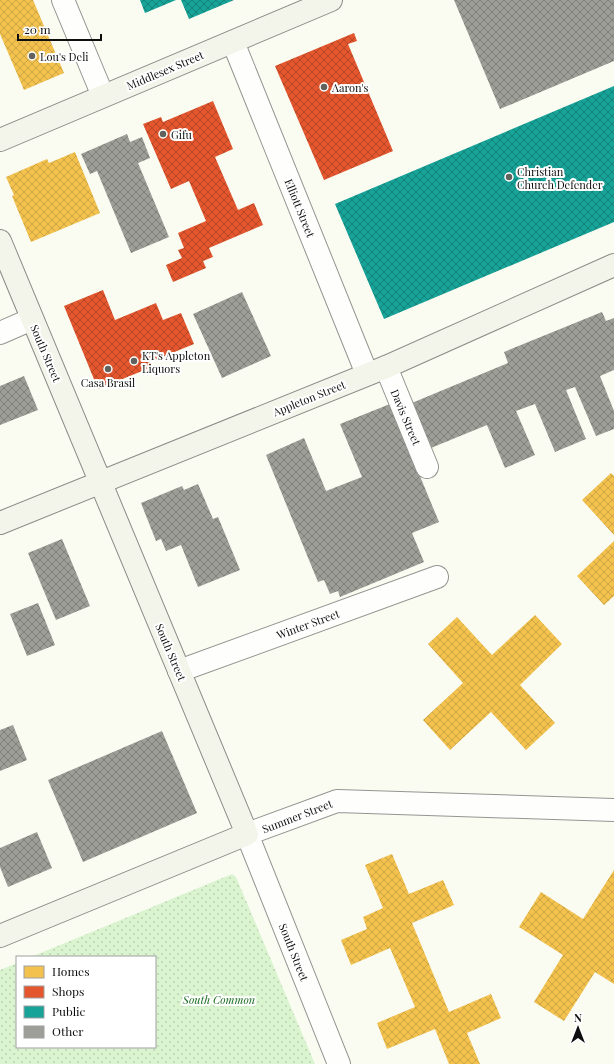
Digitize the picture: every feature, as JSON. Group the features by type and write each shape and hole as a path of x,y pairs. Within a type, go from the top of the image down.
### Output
{"main road":[{"name":"Middlesex Street","path":"0,140 331,0"},
{"name":"South Street","path":"0,242 248,834"},
{"name":"Appleton Street","path":"0,523 100,481 376,370 614,265"},
{"name":"Summer Street","path":"0,936 248,834"}],"street":[{"path":"63,0 102,96"},
{"name":"Elliott Street","path":"232,42 376,370"},
{"path":"0,333 32,319"},
{"name":"Davis Street","path":"376,370 427,466"},
{"name":"Winter Street","path":"179,671 437,577"},
{"name":"Summer Street","path":"248,834 338,801 614,810"},
{"name":"South Street","path":"248,834 338,1064"}],"green space":[{"name":"South Common","path":"232,874 236,877 315,1064 0,1064 0,970 16,963 16,1048 156,1048 156,956 33,956"}],"building: Homes":[{"path":"0,0 33,0 64,73 24,90 0,34"},
{"path":"75,152 100,213 31,242 12,196 14,195 6,177 47,159 49,163"},
{"path":"611,473 614,476 614,535 582,500"},
{"path":"614,541 614,596 604,605 577,576"},
{"path":"535,615 562,644 520,685 555,723 526,750 491,712 450,750 423,720 463,683 428,644 457,617 492,655"},
{"path":"392,854 409,894 443,880 454,905 412,923 449,1012 491,994 501,1018 467,1033 480,1064 449,1064 435,1029 387,1049 377,1023 415,1007 390,948 351,965 341,940 367,929 363,917 383,908 365,865"},
{"path":"614,870 614,984 595,972 564,1021 534,1002 563,955 519,927 541,892 583,919"}],"building: Shops":[{"path":"354,33 357,41 348,44 393,151 324,180 275,66"},
{"path":"213,101 233,149 215,157 238,210 254,203 263,225 209,248 213,257 203,261 206,268 173,282 166,265 182,258 178,250 184,248 178,233 206,221 189,181 171,189 143,124 161,117 163,122"},
{"path":"103,290 115,320 156,303 163,320 181,313 194,344 150,362 152,367 98,389 64,306"}],"building: Public":[{"path":"140,0 176,0 145,13"},
{"path":"181,0 234,0 189,19"},
{"path":"614,86 614,222 384,319 335,204"}],"building: Other":[{"path":"454,0 614,0 614,61 500,109"},
{"path":"127,134 130,142 142,137 150,158 138,163 169,237 131,253 97,171 90,174 81,154"},
{"path":"242,292 271,356 222,378 193,314"},
{"path":"602,312 606,321 614,318 614,370 600,376 614,411 614,429 596,436 575,387 566,390 586,439 555,452 535,404 516,411 535,455 505,468 487,425 426,450 407,405 508,363 504,352"},
{"path":"24,376 38,410 0,425 0,386"},
{"path":"390,404 439,522 412,533 424,562 340,597 338,591 330,594 324,580 318,582 266,455 304,438 326,491 362,477 340,424"},
{"path":"198,484 213,519 218,517 240,570 198,587 181,545 166,551 161,539 156,541 141,503 182,486 184,490"},
{"path":"62,539 90,606 56,620 28,553"},
{"path":"38,603 55,645 27,656 10,614"},
{"path":"13,725 27,760 0,771 0,730"},
{"path":"162,731 197,813 83,862 48,780"},
{"path":"37,832 52,868 8,887 0,867 0,848"}],"place":[{"name":"Lou's Deli","path":"32,56"},
{"name":"Aaron's","path":"324,87"},
{"name":"Gifu","path":"163,134"},
{"name":"Christian Church Defender","path":"509,177"},
{"name":"KT's Appleton Liquors","path":"134,361"},
{"name":"Casa Brasil","path":"108,369"}]}
